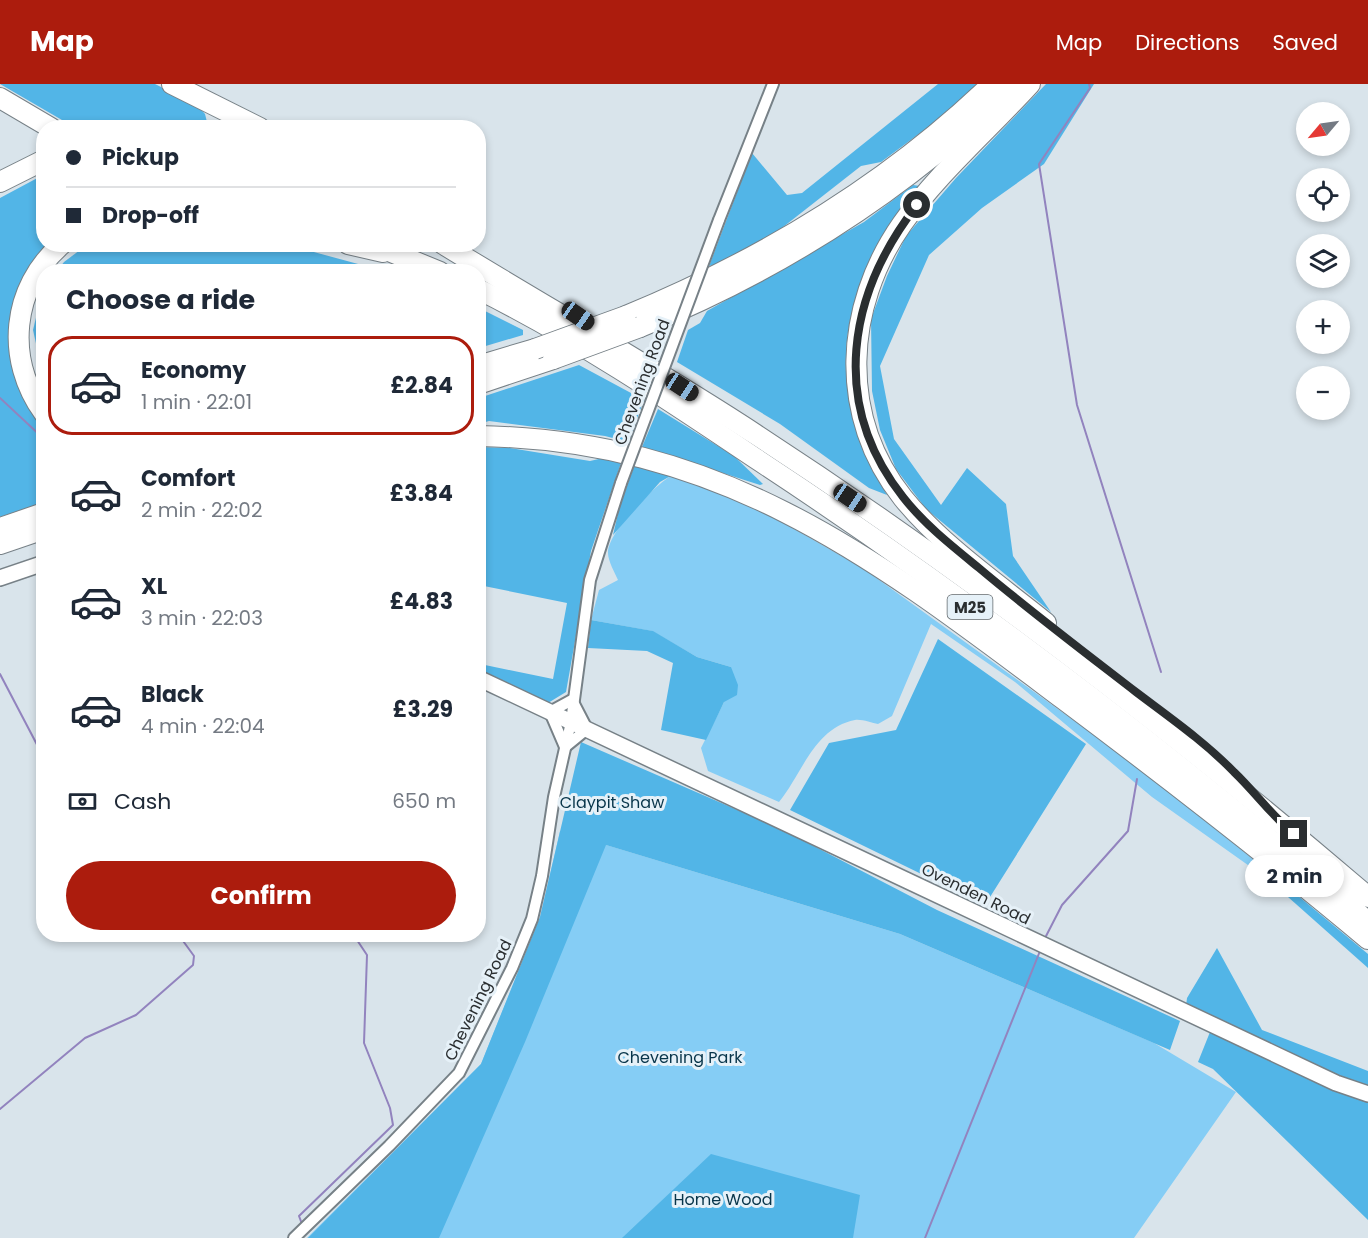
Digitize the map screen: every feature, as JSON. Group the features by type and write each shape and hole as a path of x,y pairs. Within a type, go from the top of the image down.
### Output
{"highway":[{"path":"172,84 244,120"},
{"path":"486,381 553,359 633,322 833,211 924,144 992,84"},
{"path":"486,364 633,322 724,290 832,229 933,156 1014,84"},
{"name":"M25","path":"1030,84 917,205 879,263 860,316 855,354 857,393 868,434 894,485 927,523 1018,600 1212,751 1281,824"},
{"path":"0,98 37,120"},
{"path":"0,182 36,164"},
{"path":"44,264 54,252"},
{"path":"383,252 409,258"},
{"path":"393,252 422,264"},
{"name":"M25","path":"456,252 477,264"},
{"path":"478,252 578,316 646,365"},
{"name":"M25","path":"486,270 646,365 793,460 980,589 1158,724 1368,897"},
{"path":"36,275 23,303 18,326 18,349 22,373 36,398"},
{"name":"M25","path":"486,294 574,343 667,401 782,475 932,579 1153,744 1368,922"},
{"name":"M25","path":"486,437 573,442 638,455 716,480 807,522 895,578 1048,688 1197,802 1368,939"},
{"path":"0,528 36,516"},
{"path":"0,544 36,532"},
{"path":"0,555 36,544"}],"main road":[{"path":"0,578 36,566"},
{"name":"Ovenden Road","path":"486,682 781,819 1045,947 1336,1083 1368,1094"}],"street":[{"name":"Chevening Road","path":"294,1238 389,1146 459,1073 476,1045 512,968 532,919 543,876 570,722 590,580 621,483 719,220 773,84"},
{"path":"572,700 587,729 565,747 550,712 572,700"}],"green space":[{"path":"0,84 155,84 197,105 205,114 206,120 140,120 62,120"},
{"path":"938,84 979,84 935,122 881,162 861,166 778,231 716,265 709,266 752,153 787,195 802,193"},
{"path":"1046,84 1094,84 1044,164 982,208 929,255 880,366 894,439 941,505 967,468 1006,504 1013,556 1051,612 926,509 896,469 880,430 872,391 871,319 887,276 906,236 956,178"},
{"path":"36,179 36,252 46,252 41,264 36,264 36,277 9,343 15,376 36,412 36,505 0,517 0,198"},
{"path":"913,185 920,186 893,224 871,261 856,298 848,335 846,372 852,411 865,452 887,495 869,488 780,424 677,362 688,330 700,323 707,311 864,222"},
{"path":"77,252 314,252 358,264 62,264"},
{"path":"486,312 523,330 523,335 486,346"},
{"path":"36,318 36,344 33,330"},
{"path":"579,365 644,400 628,442 605,436 486,422 486,396"},
{"path":"658,409 734,456 763,484 760,485 642,447"},
{"path":"486,447 510,448 590,461 603,458 621,463 591,551 566,692 548,703 486,677 486,665 553,679 567,603 486,586"},
{"path":"635,464 674,474 660,482 613,535 620,505"},
{"path":"674,474 761,510 864,569 1134,764 1273,875 1269,880 1152,797 1015,682 931,624 892,716 878,724 855,720 829,732 810,754 779,802 708,771 701,748 724,702 731,667 697,657 652,631 591,620 599,590 618,580 608,553 616,533 645,497"},
{"path":"591,620 653,631 697,657 731,667 738,685 737,695 724,702 706,740 661,730 673,663 647,651 588,648"},
{"path":"938,639 1086,744 985,905 790,810 829,743 896,730"},
{"name":"Claypit Shaw","path":"581,742 779,828 937,910 1180,1021 1170,1050 900,934 606,845 525,1042 439,1238 308,1238 481,1064 540,917"},
{"name":"Chevening Park","path":"560,831 900,934 1154,1043 1236,1092 1134,1238 307,1238 481,1064 540,918"},
{"path":"1273,875 1368,954 1368,968 1269,880"},
{"path":"1217,948 1262,1030 1368,1071 1368,1088 1331,1074 1186,1006 1187,998"},
{"path":"1210,1032 1368,1100 1368,1220 1213,1069 1198,1062"},
{"name":"Home Wood","path":"711,1154 860,1195 853,1238 622,1238"}],"waterway":[{"path":"1089,84 1090,88 1039,164 1077,405 1161,672"},
{"path":"0,398 36,432"},
{"path":"0,674 36,743"},
{"path":"1044,940 1062,905 1128,831 1137,779"},
{"path":"0,1109 85,1038 136,1015 193,965 194,956 184,942"},
{"path":"302,1224 299,1216 393,1125 390,1108 364,1043 367,955 358,942"},
{"path":"925,1238 1040,951"}],"route":[{"path":"917,205 890,242 879,263 866,294 856,336 855,367 860,407 873,447 886,473 914,510 943,537 1036,615 1212,751 1234,771 1281,824 1294,834"}]}
